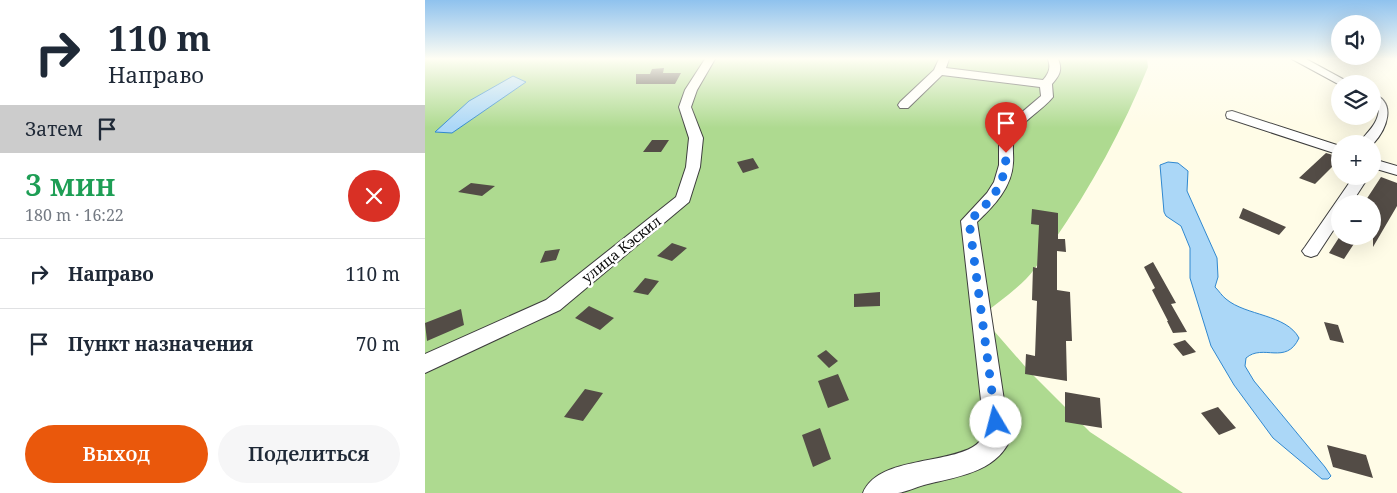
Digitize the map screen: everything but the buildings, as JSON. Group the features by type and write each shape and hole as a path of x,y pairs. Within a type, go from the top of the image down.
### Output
{"street":[{"name":"улица Кэскил","path":"425,364 553,305 683,199 693,167 696,138 685,107 696,82"},
{"path":"904,105 928,82"},
{"path":"876,493 887,484 979,457 999,440 969,221 1000,188 1006,166 1007,139 1015,127 1047,97 1047,84 1030,82"},
{"path":"1374,135 1380,129 1386,111 1385,106 1381,103"},
{"path":"1232,116 1331,148"},
{"path":"1381,166 1397,171"},
{"path":"1311,251 1331,221"}],"green space":[{"path":"425,82 1141,82 1117,135 1093,179 1037,266 1015,289 981,316 1029,371 1090,432 1183,493 425,493"}],"water":[{"path":"502,82 526,82 452,133 435,132 469,101"},
{"path":"1168,162 1178,163 1188,171 1187,191 1217,258 1218,277 1215,287 1234,305 1285,324 1299,338 1288,351 1253,354 1246,358 1245,366 1254,381 1325,467 1331,476 1328,479 1322,479 1273,438 1234,385 1211,346 1190,278 1190,248 1181,226 1166,216 1164,212 1160,165"}],"route":[{"path":"996,422 969,221 1000,188 1006,166 1006,153"}]}
